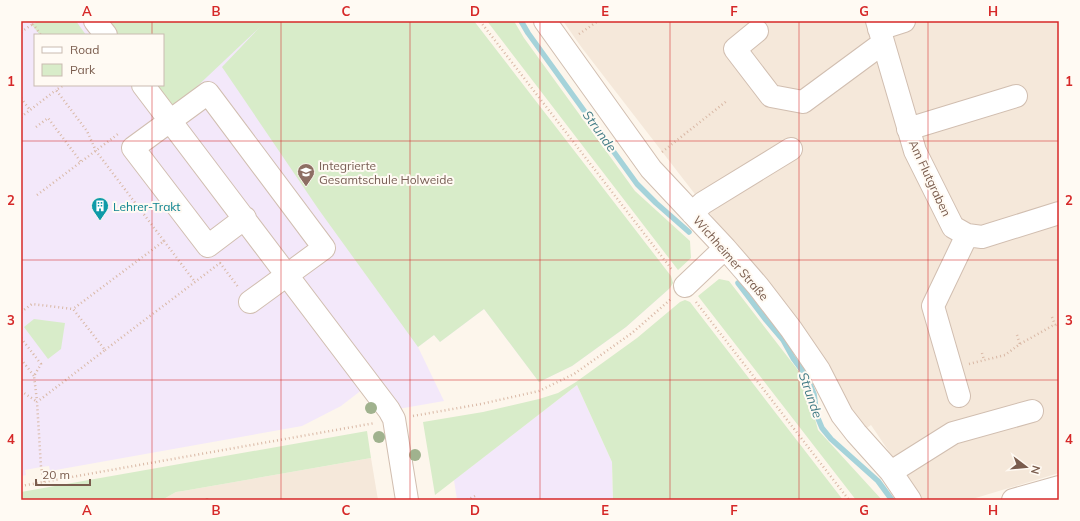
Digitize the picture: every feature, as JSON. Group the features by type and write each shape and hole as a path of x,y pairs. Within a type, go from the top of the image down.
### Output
{"street":[{"path":"95,21 105,34"},
{"name":"Wichheimer Straße","path":"545,21 647,164 725,248 758,286 791,329 819,370 842,414 856,433 891,472 910,500"},
{"path":"757,31 735,49 771,96 803,102 880,31 904,21"},
{"name":"Am Flutgraben","path":"880,31 915,151 953,227 967,235"},
{"path":"145,86 389,410 394,420 407,500"},
{"path":"245,218 208,246 133,148 208,92 324,248 250,302"},
{"path":"908,129 1016,96"},
{"path":"692,213 703,203 791,149"},
{"path":"959,396 932,306 967,235 982,236 1059,213"},
{"path":"684,286 725,248"},
{"path":"891,472 953,433 1032,411"},
{"path":"1013,500 1059,488"}],"path":[{"path":"21,32 36,21"},
{"path":"480,21 849,500"},
{"path":"33,24 40,34"},
{"path":"21,117 62,86"},
{"path":"56,90 87,131 96,151 195,282"},
{"path":"21,98 30,110"},
{"path":"647,164 728,100"},
{"path":"36,127 48,118 81,162"},
{"path":"37,195 121,132"},
{"path":"21,312 32,304 73,309 164,241"},
{"path":"37,402 220,263 250,302"},
{"path":"21,486 394,420 481,404 539,391 574,374 632,332 684,286"},
{"path":"73,309 105,350"},
{"path":"1052,317 1055,325"},
{"path":"951,369 1005,355 1020,344 1059,324"},
{"path":"1017,335 1020,344"},
{"path":"21,338 41,364 34,376"},
{"path":"982,353 984,360"},
{"path":"21,359 34,376 41,467 44,482"},
{"path":"21,391 37,402"},
{"path":"468,500 475,496"}],"shaded area":[{"name":"Integrierte Gesamtschule Holweide","path":"21,21 464,21 670,288 626,327 572,366 539,382 484,309 440,342 434,335 418,347 444,401 398,409 376,379 341,406 302,426 50,471 49,466 41,467 25,470 26,475 21,476"},
{"path":"563,21 1059,21 1059,473 969,500 923,500 871,425 862,431 820,356 582,48"},
{"path":"577,385 612,462 613,500 457,500 454,480"},
{"path":"371,458 378,500 162,500 176,492"}],"green space":[{"path":"39,21 76,21 85,34 39,34 32,25"},
{"path":"105,21 474,21 671,276 673,283 670,288 626,327 572,366 539,382 484,309 440,342 434,335 418,347 319,210 222,67 260,27 172,110 155,86 164,86 164,34 115,34"},
{"path":"487,21 514,21 524,38 635,191 690,241 691,258 678,270"},
{"path":"719,279 729,281 804,378 818,430 882,500 856,500 698,296"},
{"path":"685,300 690,302 843,500 613,500 612,462 577,385 435,495 423,422 483,412 558,393 576,382 637,338 680,302"},
{"path":"34,319 65,323 61,349 48,359 24,327"},
{"path":"367,431 371,458 176,492 162,500 21,500 21,492"}],"waterway":[{"name":"Strunde","path":"521,21 528,33 637,184 689,232"},
{"name":"Strunde","path":"738,283 783,340 793,358 807,377 814,394 817,416 822,428 831,439 878,481 892,500"}],"place":[{"name":"Integrierte Gesamtschule Holweide","path":"306,187"},
{"name":"Lehrer-Trakt","path":"100,221"}]}
